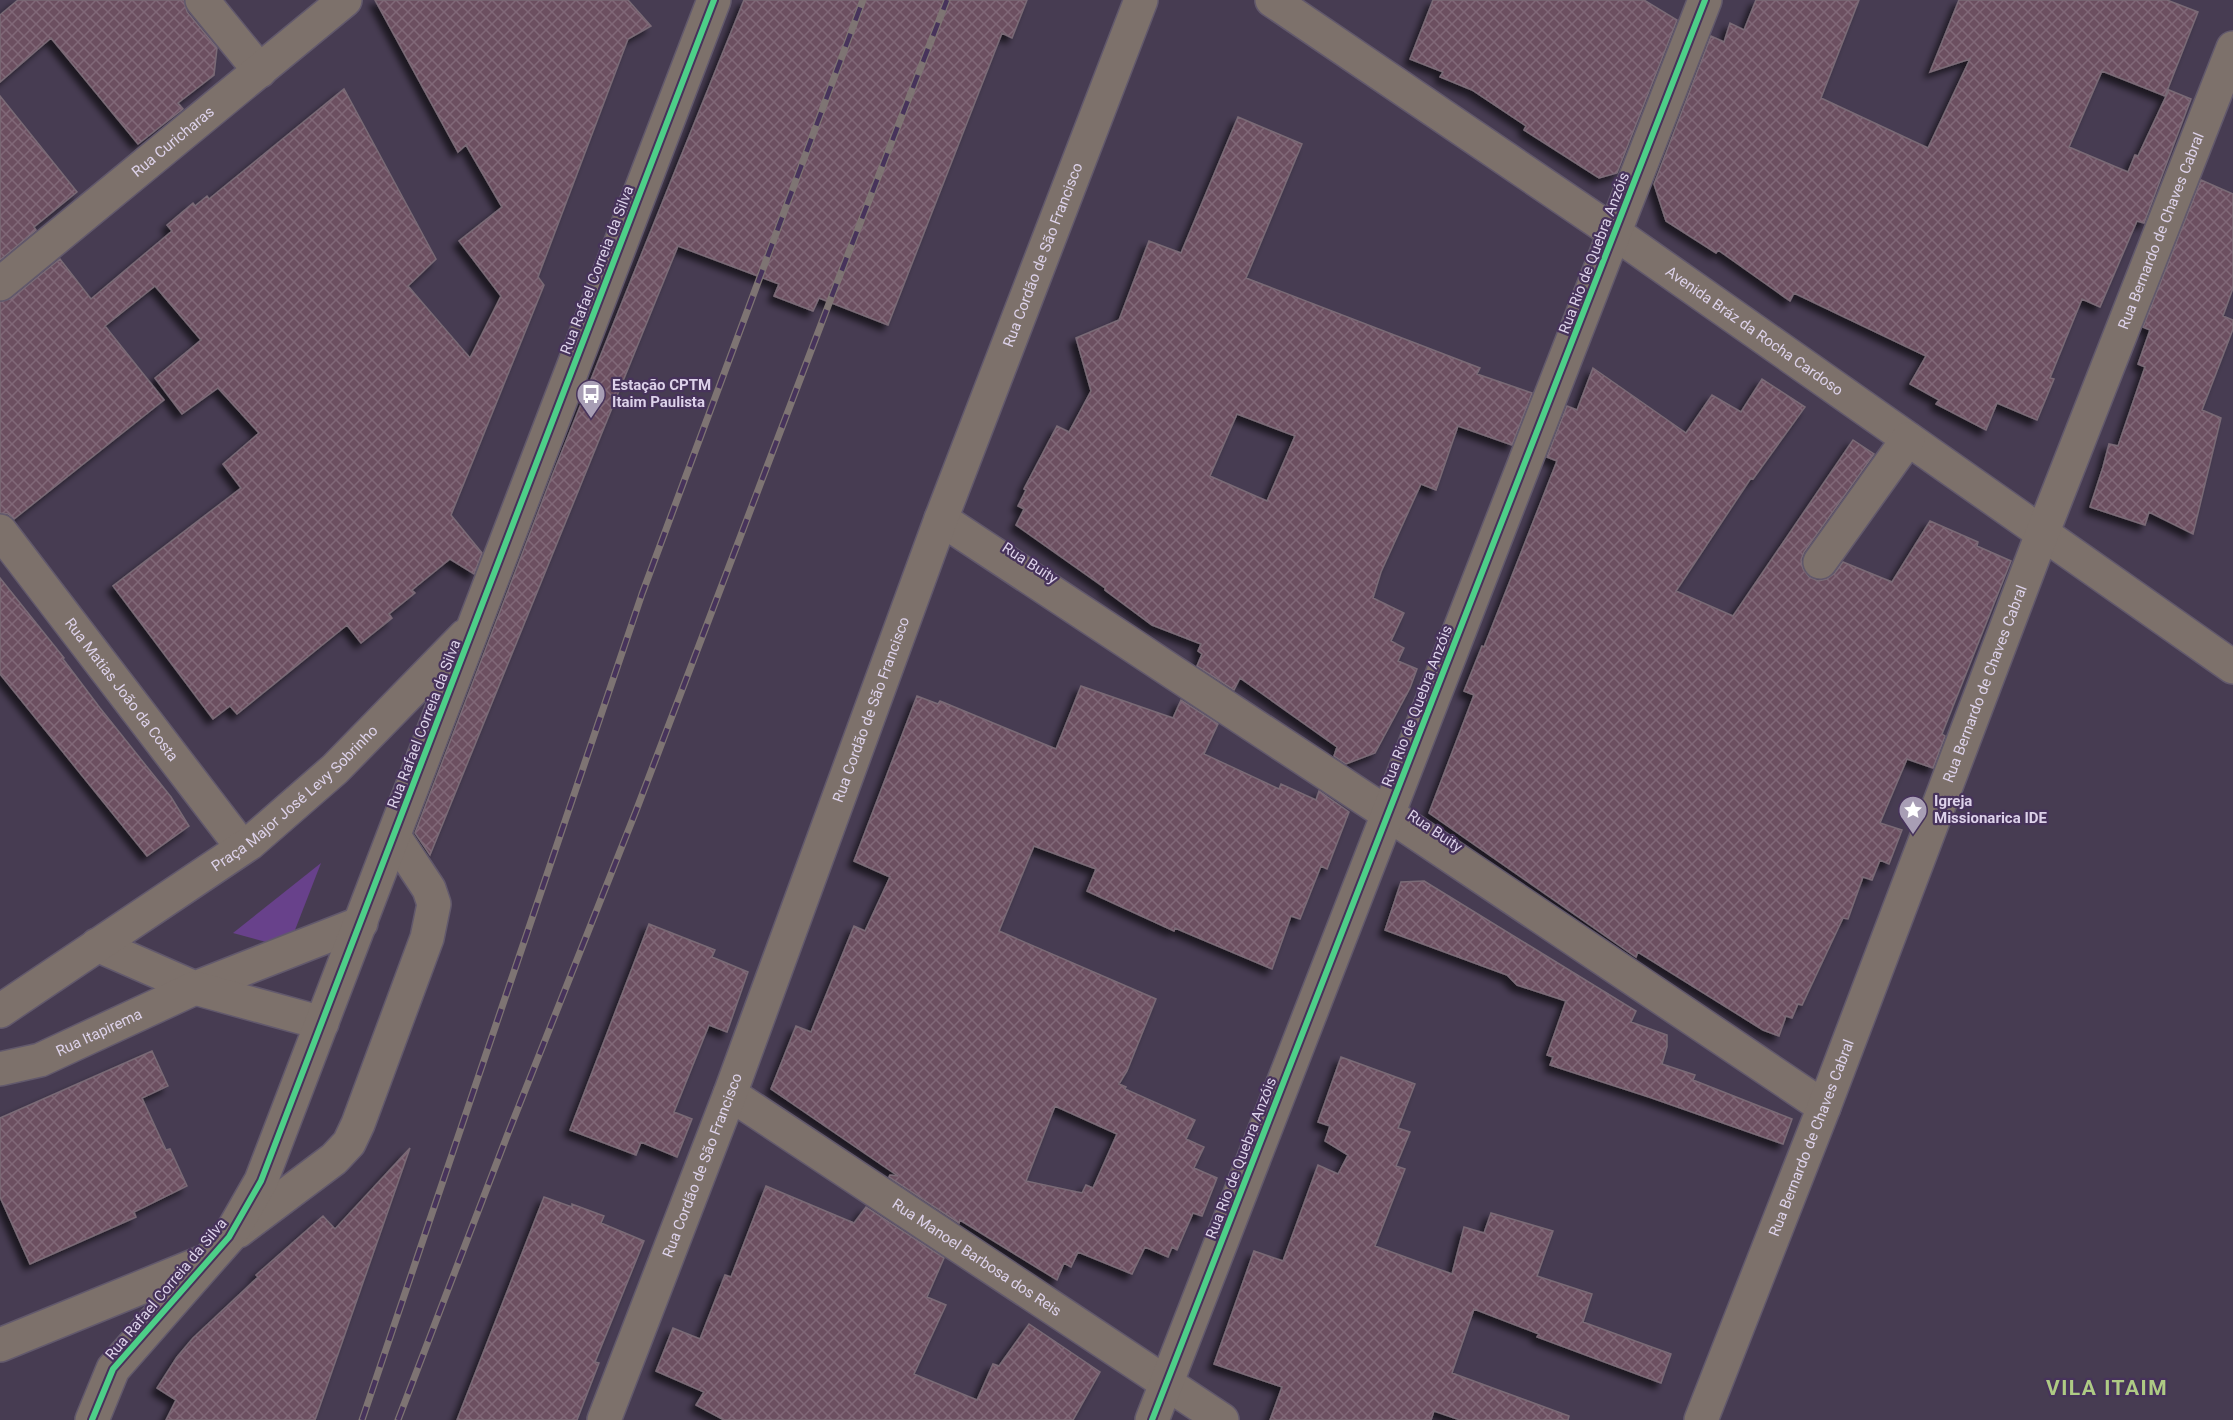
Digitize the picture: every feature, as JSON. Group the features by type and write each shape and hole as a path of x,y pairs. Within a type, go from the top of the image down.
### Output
{"street":[{"path":"202,0 260,71"},
{"name":"Rua Curicharas","path":"0,284 345,0"},
{"name":"Rua Rafael Correia da Silva","path":"229,1237 261,1181 714,0"},
{"name":"Rua Cordão de São Francisco","path":"604,1420 730,1094 941,519 1141,0"},
{"name":"Avenida Bráz da Rocha Cardoso","path":"1272,0 1615,233 2233,667"},
{"name":"Rua Rio de Quebra Anzóis","path":"1152,1420 1705,0"},
{"name":"Rua Bernardo de Chaves Cabral","path":"1701,1420 1824,1107 2042,534 2233,48"},
{"path":"1820,561 1908,439"},
{"name":"Rua Buity","path":"941,519 1388,814 1824,1107"},
{"name":"Rua Matias João da Costa","path":"0,531 242,847"},
{"name":"Praça Major José Levy Sobrinho","path":"0,1011 242,847 334,769 474,626"},
{"name":"Rua Rafael Correia da Silva","path":"93,1420 113,1369 229,1237 334,1159 349,1143 430,926 434,904 429,889 394,836"},
{"path":"195,988 361,923"},
{"path":"97,945 195,988 322,1023"},
{"name":"Rua Itapirema","path":"0,1069 40,1060 195,988"},
{"name":"Rua Manoel Barbosa dos Reis","path":"730,1094 1222,1420"},
{"path":"0,1345 207,1261"}],"shaded area":[{"path":"321,863 288,948 233,933"}],"building":[{"path":"18,0 184,0 187,12 217,48 214,75 178,103 183,109 138,144 51,38 0,82 0,15"},
{"path":"375,0 628,0 651,26 628,39 538,277 544,285 451,515 482,553 474,574 450,559 412,590 415,593 389,614 392,618 361,643 347,625 237,714 230,706 213,719 113,586 241,488 223,464 259,433 218,388 182,414 155,378 201,340 155,286 105,326 164,400 14,519 8,514 0,513 0,302 12,298 60,259 91,299 172,231 167,225 193,203 195,206 207,196 209,199 344,89 436,259 408,286 470,358 501,296 459,241 502,207 466,145 458,152"},
{"path":"744,0 1027,0 1012,38 1002,33 888,325 819,298 813,311 774,296 779,284 678,246 430,855 415,833 552,476"},
{"path":"1433,0 1644,0 1677,20 1617,173 1599,178 1524,130 1526,126 1472,90 1440,77 1443,72 1410,59"},
{"path":"1756,0 1859,0 1821,98 1928,148 1970,59 1930,72 1959,0 2167,0 2198,12 2165,96 2102,71 2069,147 2128,172 2169,90 2191,99 2144,223 2137,221 2100,307 2082,299 2050,378 2054,379 2037,420 1997,403 1986,430 1936,404 1939,400 1910,384 1926,356 1794,293 1790,301 1718,250 1716,253 1666,221 1654,184 1711,36 1724,42 1730,23 1744,30"},
{"path":"0,96 77,192 34,227 36,230 0,260"},
{"path":"1238,117 1302,144 1246,278 1480,368 1477,374 1532,393 1512,445 1458,426 1436,490 1421,484 1381,572 1373,598 1404,613 1391,641 1404,648 1398,661 1417,669 1410,688 1375,753 1346,764 1334,756 1337,747 1240,678 1234,690 1197,666 1202,654 1198,651 1201,644 1152,625 1105,588 1016,525 1024,509 1018,506 1026,490 1024,489 1057,426 1069,432 1091,391 1076,338 1119,320 1149,241 1181,253","holes":["1237,414 1295,436 1267,501 1210,476"]},
{"path":"2201,180 2233,194 2233,288 2223,316 2233,320 2233,329 2202,410 2221,418 2193,534 2149,512 2145,525 2090,507 2109,444 2118,446 2145,367 2138,364 2150,330 2143,327"},
{"path":"1593,368 1686,433 1712,395 1741,412 1762,379 1805,407 1753,479 1751,478 1676,591 1733,616 1853,440 1874,454 1804,552 1801,560 1803,569 1809,577 1818,581 1827,579 1843,562 1892,582 1930,521 1978,542 1977,546 2011,561 1942,734 1945,736 1933,768 1907,759 1880,823 1902,830 1889,864 1880,860 1872,880 1863,877 1848,919 1843,918 1802,1005 1798,1004 1792,1018 1786,1016 1779,1036 1763,1030 1638,952 1636,957 1429,813 1474,695 1464,691 1482,646 1484,647 1557,461 1547,457 1567,406 1577,410"},
{"path":"0,578 171,797 189,826 147,856 0,674"},
{"path":"1081,686 1173,718 1181,700 1218,724 1204,754 1279,789 1281,784 1316,800 1319,791 1349,812 1327,869 1321,866 1300,919 1291,916 1272,969 1175,928 1174,931 1087,891 1096,869 1034,846 999,931 1156,999 1127,1071 1119,1084 1126,1087 1125,1089 1195,1120 1186,1139 1204,1147 1194,1168 1217,1178 1202,1216 1193,1213 1177,1250 1172,1247 1168,1257 1145,1247 1132,1274 1078,1252 1071,1267 1064,1263 1057,1280 960,1220 959,1223 889,1177 890,1175 898,1176 771,1089 796,1026 811,1032 854,926 865,931 890,877 854,861 917,696 938,704 940,701 1056,749","holes":["1055,1106 1117,1134 1093,1188 1086,1185 1082,1193 1026,1181"]},
{"path":"1424,881 1636,1011 1631,1022 1667,1035 1667,1047 1662,1064 1695,1075 1693,1080 1792,1119 1783,1144 1550,1065 1553,1057 1547,1055 1566,1001 1517,985 1507,975 1385,930 1401,882"},
{"path":"649,924 715,950 712,957 748,972 727,1032 709,1025 674,1112 692,1119 677,1157 641,1142 636,1155 570,1130"},
{"path":"152,1051 168,1086 142,1098 166,1150 170,1149 187,1186 134,1212 136,1217 30,1264 0,1197 0,1118"},
{"path":"1341,1057 1415,1084 1398,1128 1410,1132 1396,1166 1405,1169 1375,1246 1452,1274 1464,1227 1484,1233 1491,1213 1553,1231 1537,1276 1592,1294 1583,1322 1671,1354 1661,1383 1537,1337 1539,1334 1474,1309 1452,1373 1569,1416 1568,1420 1460,1420 1434,1411 1431,1420 1270,1420 1282,1387 1214,1364 1254,1251 1283,1261 1318,1165 1338,1174 1348,1155 1325,1141 1330,1126 1318,1122"},
{"path":"410,1148 315,1420 166,1420 176,1400 157,1388 177,1357 193,1338 258,1277 256,1275 323,1216 335,1229"},
{"path":"766,1186 854,1223 866,1207 944,1258 927,1297 946,1305 914,1374 977,1400 993,1364 999,1366 1029,1324 1100,1372 1073,1420 724,1420 696,1405 704,1392 656,1371 673,1328 700,1339 725,1275 731,1277"},
{"path":"544,1197 604,1216 601,1223 644,1241 595,1362 599,1363 577,1420 457,1420"}],"railway":[{"path":"362,1420 642,594 863,0"},
{"path":"398,1420 507,1136 636,811 947,0"}],"cycle path":[{"path":"92,1420 113,1369 229,1237 261,1181 714,0"},
{"path":"1152,1420 1705,0"}],"place":[{"name":"Estação CPTM Itaim Paulista","path":"591,420"},
{"name":"Igreja Missionarica IDE","path":"1913,836"}],"district":[{"name":"VILA ITAIM","path":"2107,1388"}]}
